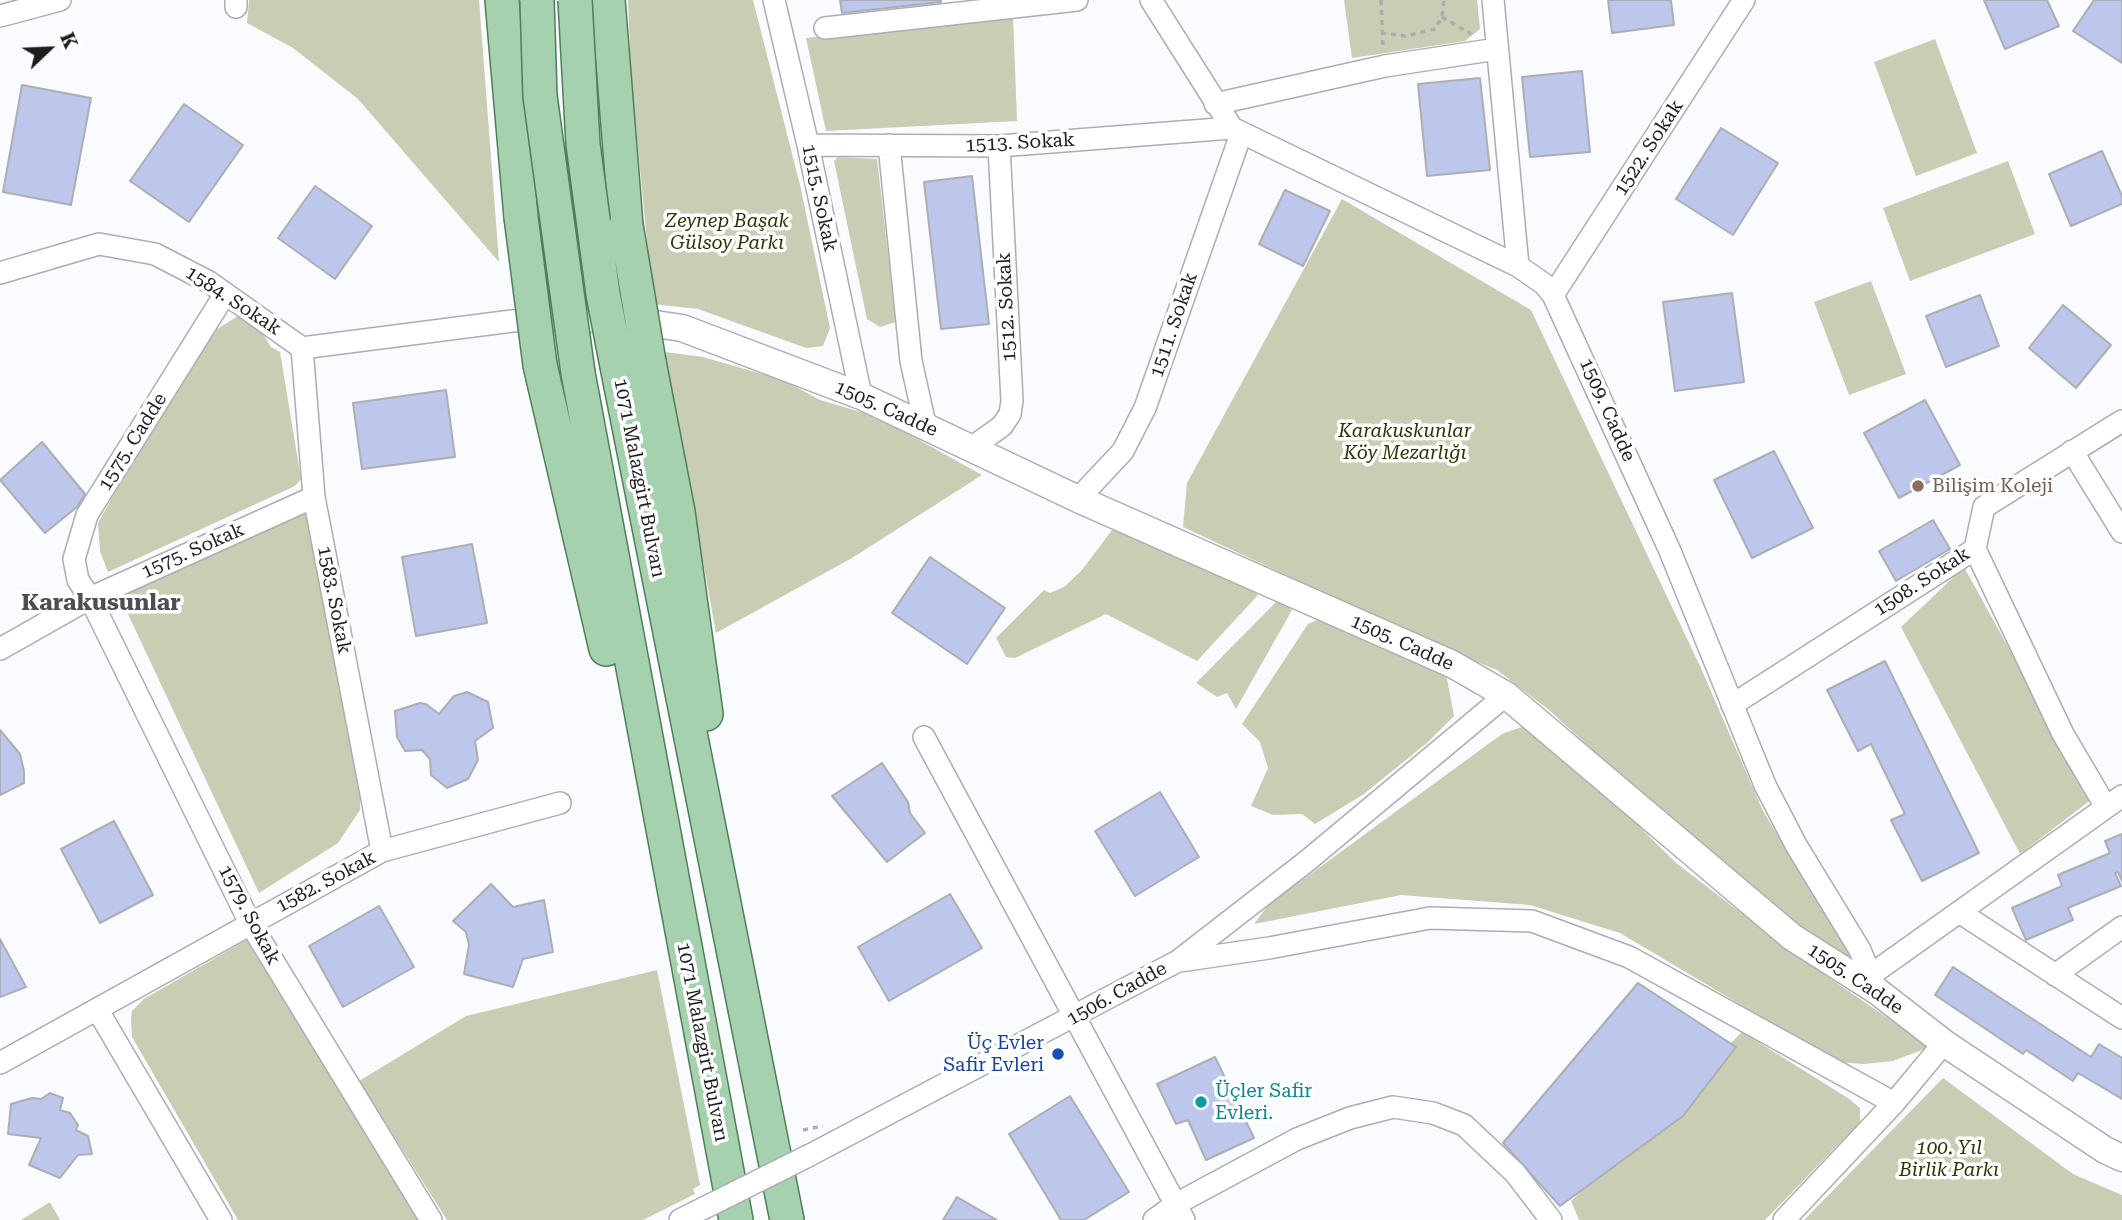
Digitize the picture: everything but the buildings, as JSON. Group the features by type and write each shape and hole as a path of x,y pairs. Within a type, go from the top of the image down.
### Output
{"main road":[{"name":"1071 Malazgirt Bulvarı","path":"502,0 521,217 540,365 627,741 668,863"},
{"name":"1071 Malazgirt Bulvarı","path":"537,0 540,96 578,373 736,1220"},
{"name":"1071 Malazgirt Bulvarı","path":"575,0 583,144 603,295 633,364"},
{"name":"1071 Malazgirt Bulvarı","path":"608,0 626,225 633,364 731,952 787,1220"}],"street":[{"path":"0,16 60,0"},
{"name":"1515. Sokak","path":"774,0 808,145 860,396"},
{"path":"825,28 1077,0"},
{"name":"1509. Cadde","path":"1151,0 1215,104 1236,131 1518,266 1544,284 1553,295 1670,551 1778,812 1847,927 1874,983"},
{"path":"1493,0 1518,266"},
{"name":"1522. Sokak","path":"1553,295 1744,0"},
{"path":"1215,104 1385,66 1497,49"},
{"name":"1513. Sokak","path":"808,145 999,146 1236,131"},
{"name":"1511. Sokak","path":"1078,499 1123,451 1145,408 1236,131"},
{"path":"889,145 911,361 925,424"},
{"name":"1512. Sokak","path":"971,448 1002,426 1010,414 1012,401 999,146"},
{"name":"1584. Sokak","path":"0,273 99,244 155,254 209,282 302,348"},
{"name":"1575. Cadde","path":"90,598 78,580 75,559 87,515 225,293"},
{"path":"302,348 512,321 581,318"},
{"name":"1505. Cadde","path":"581,318 629,320 682,328 860,396 925,424 1078,499 1452,664 1506,695 1792,937 1874,983 1944,1044 2105,1150 2122,1158"},
{"name":"1583. Sokak","path":"302,348 314,497 382,851"},
{"name":"1508. Sokak","path":"1732,705 1975,549 1984,507 2122,421"},
{"path":"2072,451 2122,533"},
{"name":"1575. Sokak","path":"0,649 90,598 314,497"},
{"path":"1874,983 1959,912 2114,802 2063,734 1975,549"},
{"name":"1579. Sokak","path":"90,598 250,923 431,1220"},
{"name":"1506. Cadde","path":"680,1220 1074,1018 1178,961 1307,861 1506,695"},
{"path":"924,737 1180,1212"},
{"name":"1582. Sokak","path":"0,1063 382,851 560,803"},
{"path":"1959,912 2122,1018"},
{"path":"1178,961 1269,948 1430,918 1532,921 1629,957 1894,1103"},
{"path":"2055,975 2122,927"},
{"path":"97,1009 221,1220"},
{"path":"1784,1220 1894,1103 1944,1044"},
{"path":"1154,1220 1180,1212 1297,1139 1350,1118 1393,1107 1433,1113 1464,1125 1515,1173 1551,1220"}],"path":[{"path":"1381,0 1385,66"},
{"path":"1381,33 1405,36 1434,29 1442,17 1444,0"}],"green space":[{"path":"249,0 479,0 499,262 358,99 293,48 247,23"},
{"name":"Zeynep Başak Gülsoy Parkı","path":"628,0 753,0 800,185 830,328 823,346 806,348 698,309 653,304 631,75"},
{"path":"1344,0 1477,0 1480,29 1465,41 1352,58"},
{"path":"1013,16 1017,121 826,131 806,38"},
{"path":"1935,39 1977,153 1916,176 1874,62"},
{"path":"838,157 877,159 896,322 880,327 867,319 834,161"},
{"path":"2008,161 2035,234 1910,281 1883,208"},
{"name":"Karakuskunlar Köy Mezarlığı","path":"1342,199 1531,310 1700,666 1763,811 1854,960 1838,956 1691,840 1549,710 1497,670 1436,645 1183,527 1187,483"},
{"path":"1871,281 1906,374 1849,395 1814,302"},
{"path":"238,316 263,334 271,347 280,352 301,479 295,486 108,572 100,551 98,523 201,339"},
{"path":"665,352 703,357 783,380 820,400 861,412 903,431 982,475 852,558 716,633"},
{"path":"306,510 310,518 360,795 360,810 338,843 259,893 119,595"},
{"path":"1112,530 1124,530 1216,568 1258,595 1197,661 1106,614 1015,658 1006,657 996,638 1044,590 1050,593 1064,587 1082,570"},
{"path":"1964,567 2092,799 2020,854 1901,627"},
{"path":"1282,601 1292,610 1236,709 1227,693 1217,697 1196,683 1276,602"},
{"path":"1317,620 1446,673 1454,716 1428,742 1364,794 1315,824 1302,814 1273,815 1251,806 1268,768 1260,742 1242,724 1308,624"},
{"path":"1527,725 1622,809 1675,862 1793,953 1930,1047 1893,1061 1864,1064 1837,1062 1620,933 1530,905 1401,895 1254,924 1268,905 1502,734"},
{"path":"248,939 419,1220 238,1220 132,1037 131,1019 132,1011 144,999"},
{"path":"657,970 700,1185 693,1189 695,1194 643,1220 447,1220 359,1081 466,1016"},
{"path":"1742,1032 1848,1098 1860,1108 1860,1122 1765,1220 1579,1220 1571,1201"},
{"name":"100. Yıl Birlik Parkı","path":"1943,1078 2073,1174 2122,1195 2122,1220 1804,1220"},
{"path":"50,1202 60,1220 21,1220"}],"place":[{"name":"Bilişim Koleji","path":"1918,486"},
{"name":"Üç Evler Safir Evleri","path":"1058,1054"},
{"name":"Üçler Safir Evleri.","path":"1201,1102"}],"district":[{"name":"Karakusunlar","path":"101,603"}]}
